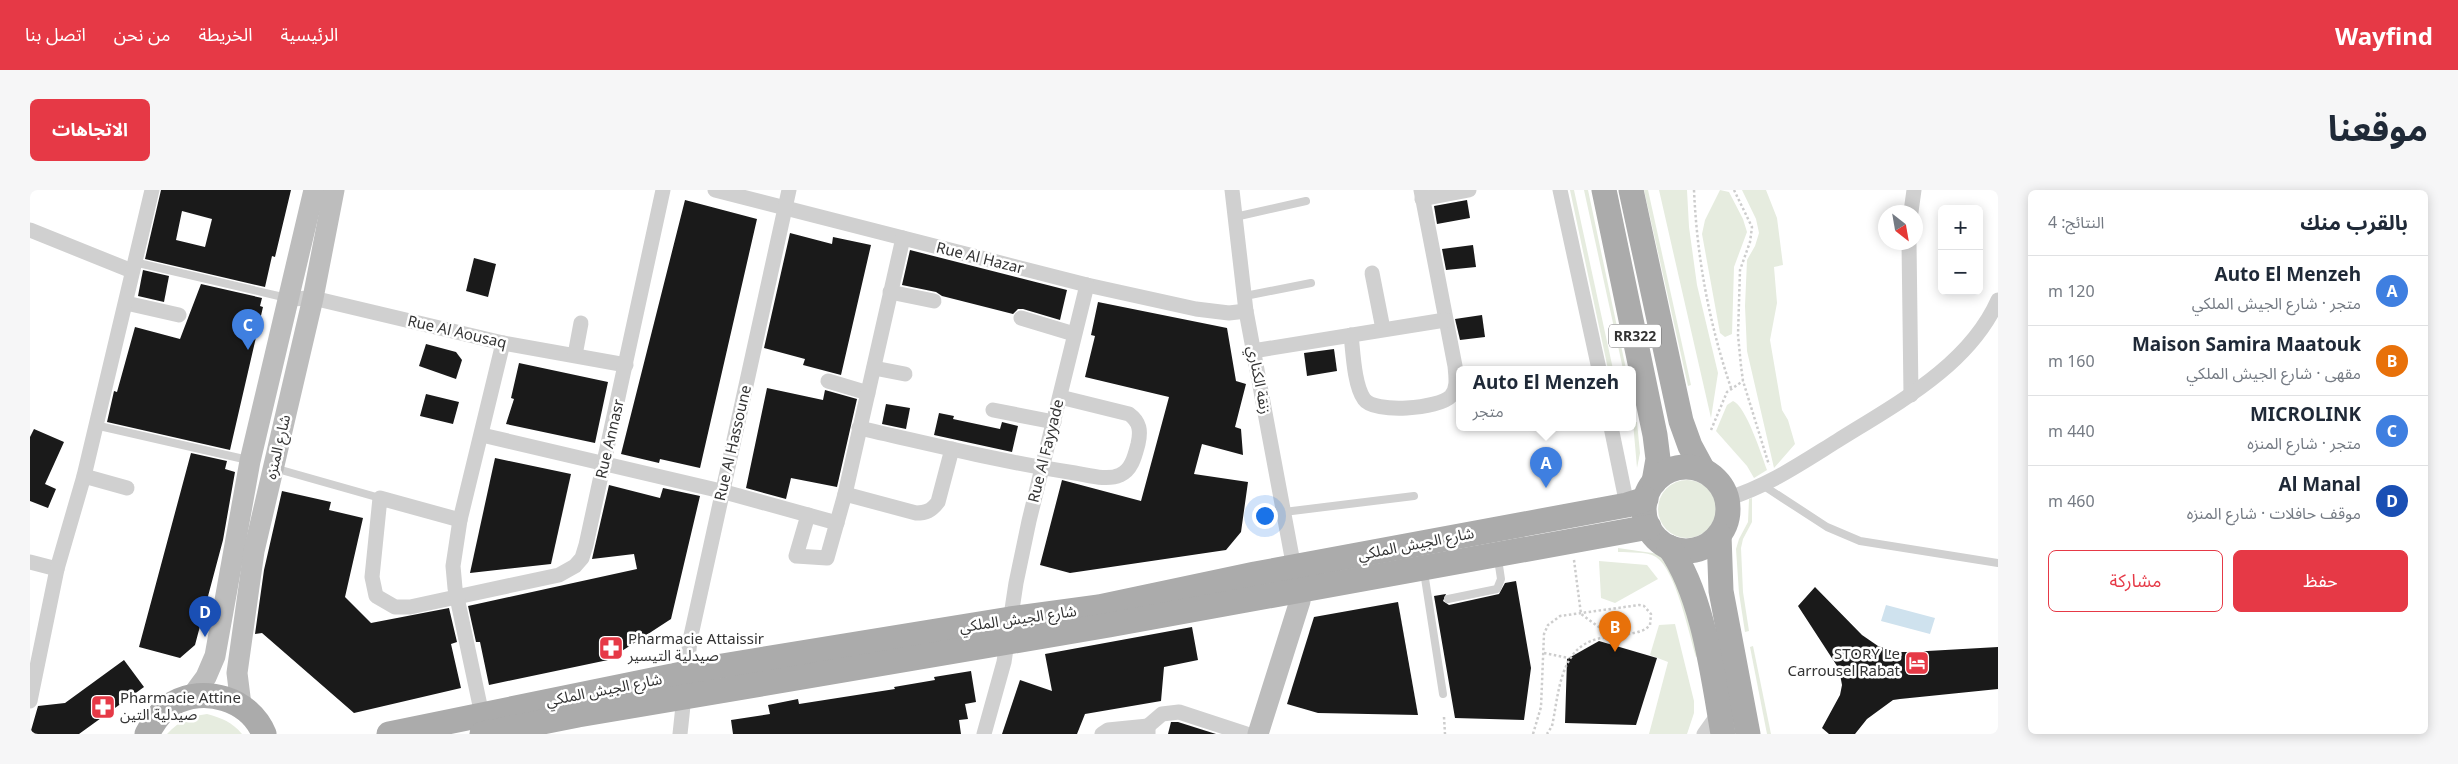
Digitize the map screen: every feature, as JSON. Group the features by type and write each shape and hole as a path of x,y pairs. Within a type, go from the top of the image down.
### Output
{"main road":[{"name":"RR322","path":"1604,190 1655,435 1658,458 1642,495 1649,528"},
{"name":"RR322","path":"1631,190 1681,421 1690,446 1702,470 1718,481 1723,488 1726,499"},
{"path":"1642,495 1664,473 1677,468 1690,467 1702,470"},
{"name":"شارع الجيش الملكي","path":"1296,579 1642,495"},
{"path":"1649,528 1661,542 1669,547 1678,550 1696,550 1719,535 1728,517 1726,499"},
{"name":"شارع الجيش الملكي","path":"389,734 482,725 686,685 1008,630 1099,607 1296,579 1423,568 1649,528"},
{"path":"1719,535 1721,591 1748,734"},
{"path":"1669,547 1684,571 1692,592 1721,724"},
{"path":"147,734 155,719 172,704 192,696 218,696 241,705 262,730 286,734"}],"street":[{"path":"30,701 57,569 84,476 152,190"},
{"name":"شارع المنزه","path":"192,696 206,677 215,656 250,461 314,190"},
{"name":"شارع المنزه","path":"241,705 236,673 254,551 313,298 334,190"},
{"name":"Rue Annasr","path":"380,498 372,577 376,596 388,604 402,607 559,575 575,566 582,558 586,545 663,190"},
{"name":"Rue Al Hazar","path":"716,190 1087,285 1196,309 1229,313 1245,304"},
{"name":"Rue Al Hassoune","path":"680,734 690,640 721,491 740,419 763,298 789,190"},
{"name":"زنقة الكناري","path":"1232,190 1245,304 1296,579"},
{"path":"1456,375 1421,195 1469,190"},
{"path":"1560,190 1598,366"},
{"path":"1913,205 1914,190"},
{"path":"30,230 133,267"},
{"path":"808,514 796,556 827,558 845,494 903,238"},
{"path":"1909,250 1911,395"},
{"path":"1372,273 1383,329"},
{"name":"Rue Al Fayyade","path":"984,734 1004,662 1016,583 1087,285"},
{"path":"890,292 934,301"},
{"name":"Rue Al Aousaq","path":"289,299 313,298 503,343 626,365"},
{"path":"1726,499 1769,483 1911,395 1954,359 1973,340 1994,317 1998,300"},
{"path":"126,303 179,315"},
{"path":"1021,318 1074,334"},
{"path":"1253,351 1445,320"},
{"path":"575,355 581,323"},
{"path":"1351,335 1359,387 1364,400 1370,405 1378,408 1394,408 1434,404 1450,397 1456,382"},
{"path":"482,725 453,574 460,520 503,343"},
{"path":"874,368 905,374"},
{"path":"828,381 868,393"},
{"path":"860,428 1042,468 1112,477 1127,470 1132,463 1138,445 1140,428 1135,418 1129,414 1060,397"},
{"path":"993,410 1054,422"},
{"path":"1613,431 1642,495"},
{"path":"482,435 605,462 837,523"},
{"path":"845,494 916,513 925,513 938,502 952,449"},
{"path":"84,476 127,488"},
{"path":"380,498 460,520"},
{"path":"30,562 57,569"},
{"path":"1258,734 1300,602 1296,579"},
{"path":"1102,734 1108,730 1148,730 1162,714 1179,712 1246,734"},
{"path":"1704,734 1721,724"}],"lane":[{"path":"1235,217 1306,202"},
{"path":"133,267 289,299"},
{"path":"1245,304 1311,282"},
{"path":"95,425 250,461"},
{"path":"272,468 380,498"},
{"path":"1769,483 1827,527 1860,542 1998,563"},
{"path":"1284,512 1414,496"},
{"path":"1448,599 1497,589 1501,579 1498,554"},
{"path":"1423,568 1443,694"}],"path":[{"path":"1694,190 1700,266 1714,333 1731,388"},
{"path":"1734,190 1747,213 1752,227 1750,242 1742,262 1739,279 1738,335 1743,381 1769,483"},
{"path":"1712,430 1724,397 1731,388 1743,381"},
{"path":"1574,556 1580,614 1603,630 1607,637"},
{"path":"1534,734 1541,707 1544,634 1548,625 1555,618 1639,605 1648,609 1652,619 1646,628 1586,643 1569,658 1564,668 1552,726 1547,734"},
{"path":"1544,653 1569,658"},
{"path":"1444,717 1446,734"}],"shaded area":[{"path":"1570,190 1574,190 1612,366 1607,366"},
{"path":"1584,190 1588,190 1625,366 1622,366"},
{"path":"1644,190 1648,190 1691,385 1688,386"},
{"path":"1659,190 1687,190 1689,227 1697,285 1718,373 1711,418"},
{"path":"1720,190 1729,192 1743,219 1747,232 1734,267 1732,334 1725,337 1720,333 1702,234 1705,220"},
{"path":"1742,190 1766,190 1777,218 1783,265 1774,267 1777,303 1770,340 1782,410 1788,420 1795,444 1774,468 1747,351 1745,306 1747,260 1755,246 1759,233 1756,219"},
{"path":"1733,401 1738,405 1748,421 1767,470 1754,478 1747,466 1716,431 1727,405"},
{"path":"1636,422 1640,453 1637,468 1634,431 1636,431"},
{"path":"1687,480 1698,482 1711,493 1716,509 1714,520 1703,533 1687,538 1676,536 1663,525 1658,509 1660,498 1671,485"},
{"path":"1752,498 1752,522 1743,539 1741,548 1743,592 1749,631 1745,632 1739,593 1736,549 1748,522 1749,499"},
{"path":"1618,548 1659,554 1679,586 1699,655 1696,657 1676,588 1663,564 1652,555 1618,552"},
{"path":"1599,561 1647,565 1658,579 1615,603 1601,598"},
{"path":"1675,624 1694,701 1694,713 1687,734 1649,734 1668,662 1650,655 1659,625"},
{"path":"1753,646 1771,734 1767,734 1750,647"},
{"path":"207,714 226,721 242,734 167,734 185,720"}],"water":[{"path":"1886,605 1935,618 1930,634 1881,621"}],"building":[{"path":"161,190 291,190 275,257 272,256 265,287 145,259","holes":["182,211 212,219 205,247 176,240"]},
{"path":"685,200 757,219 700,468 660,459 659,463 621,454"},
{"path":"1467,200 1470,218 1437,224 1434,206"},
{"path":"790,233 832,244 833,237 871,245 841,375 803,365 805,359 764,348"},
{"path":"1473,245 1476,267 1446,270 1442,249"},
{"path":"910,250 1067,290 1060,320 1023,309 1018,309 1013,314 942,296 936,292 902,285"},
{"path":"474,258 496,264 488,297 466,291"},
{"path":"143,270 169,276 164,302 138,296"},
{"path":"201,284 262,298 260,306 263,307 230,450 107,422 114,391 117,392 135,327 180,339"},
{"path":"1098,302 1227,328 1236,381 1246,384 1235,427 1241,429 1243,455 1202,444 1194,474 1248,482 1241,532 1226,550 1070,573 1040,565 1062,480 1141,501 1169,397 1085,377 1095,336 1091,335"},
{"path":"1482,315 1485,337 1460,340 1455,319"},
{"path":"426,344 456,352 462,360 456,379 419,366"},
{"path":"1334,349 1337,371 1307,376 1304,353"},
{"path":"519,363 608,382 595,443 506,424 514,399 511,398"},
{"path":"767,388 823,400 825,390 857,399 837,487 791,478 786,499 746,488"},
{"path":"426,394 459,402 453,424 420,416"},
{"path":"886,404 910,408 906,429 882,424"},
{"path":"939,413 954,416 953,419 1000,429 1002,422 1018,426 1012,452 934,435"},
{"path":"34,429 64,442 45,484 56,489 48,508 30,501 30,437"},
{"path":"191,453 227,461 225,469 235,472 223,540 195,645 180,658 139,647"},
{"path":"495,458 571,474 551,564 470,573"},
{"path":"609,485 660,498 663,488 700,496 671,619 608,660 489,685 480,642 476,642 468,606 637,569 634,554 592,559"},
{"path":"282,491 331,502 329,510 363,518 345,597 371,623 449,608 457,642 451,644 461,688 354,713 262,633 255,634 264,570"},
{"path":"1516,581 1531,668 1524,720 1455,718 1434,596 1446,594 1443,601 1449,605 1499,594 1505,583"},
{"name":"STORY Le Carrousel Rabat","path":"1815,587 1862,635 1878,646 1895,652 1998,647 1998,689 1893,700 1867,719 1855,734 1829,734 1822,728 1840,695 1842,685 1839,669 1798,606"},
{"path":"1398,602 1418,715 1318,713 1287,704 1314,617"},
{"path":"1192,627 1198,660 1164,667 1161,701 1085,714 1077,734 1002,734 1020,680 1052,691 1045,654"},
{"path":"1599,641 1657,658 1636,725 1565,723 1567,659"},
{"path":"124,660 144,687 79,734 30,734 38,706 65,703"},
{"path":"971,671 976,702 965,704 968,719 959,720 961,734 733,734 731,720 770,714 768,705 798,699 799,704 895,689 894,687 935,680 934,677"},
{"path":"1171,722 1178,722 1216,734 1168,734"}],"place":[{"name":"MICROLINK","path":"248,350"},
{"name":"Auto El Menzeh","path":"1546,488"},
{"name":"Al Manal","path":"205,637"},
{"name":"Pharmacie Attaissir صيدلية التيسير","path":"611,648"},
{"name":"Maison Samira Maatouk","path":"1615,652"},
{"name":"STORY Le Carrousel Rabat","path":"1917,663"},
{"name":"Pharmacie Attine صيدلية التين","path":"103,707"}]}
